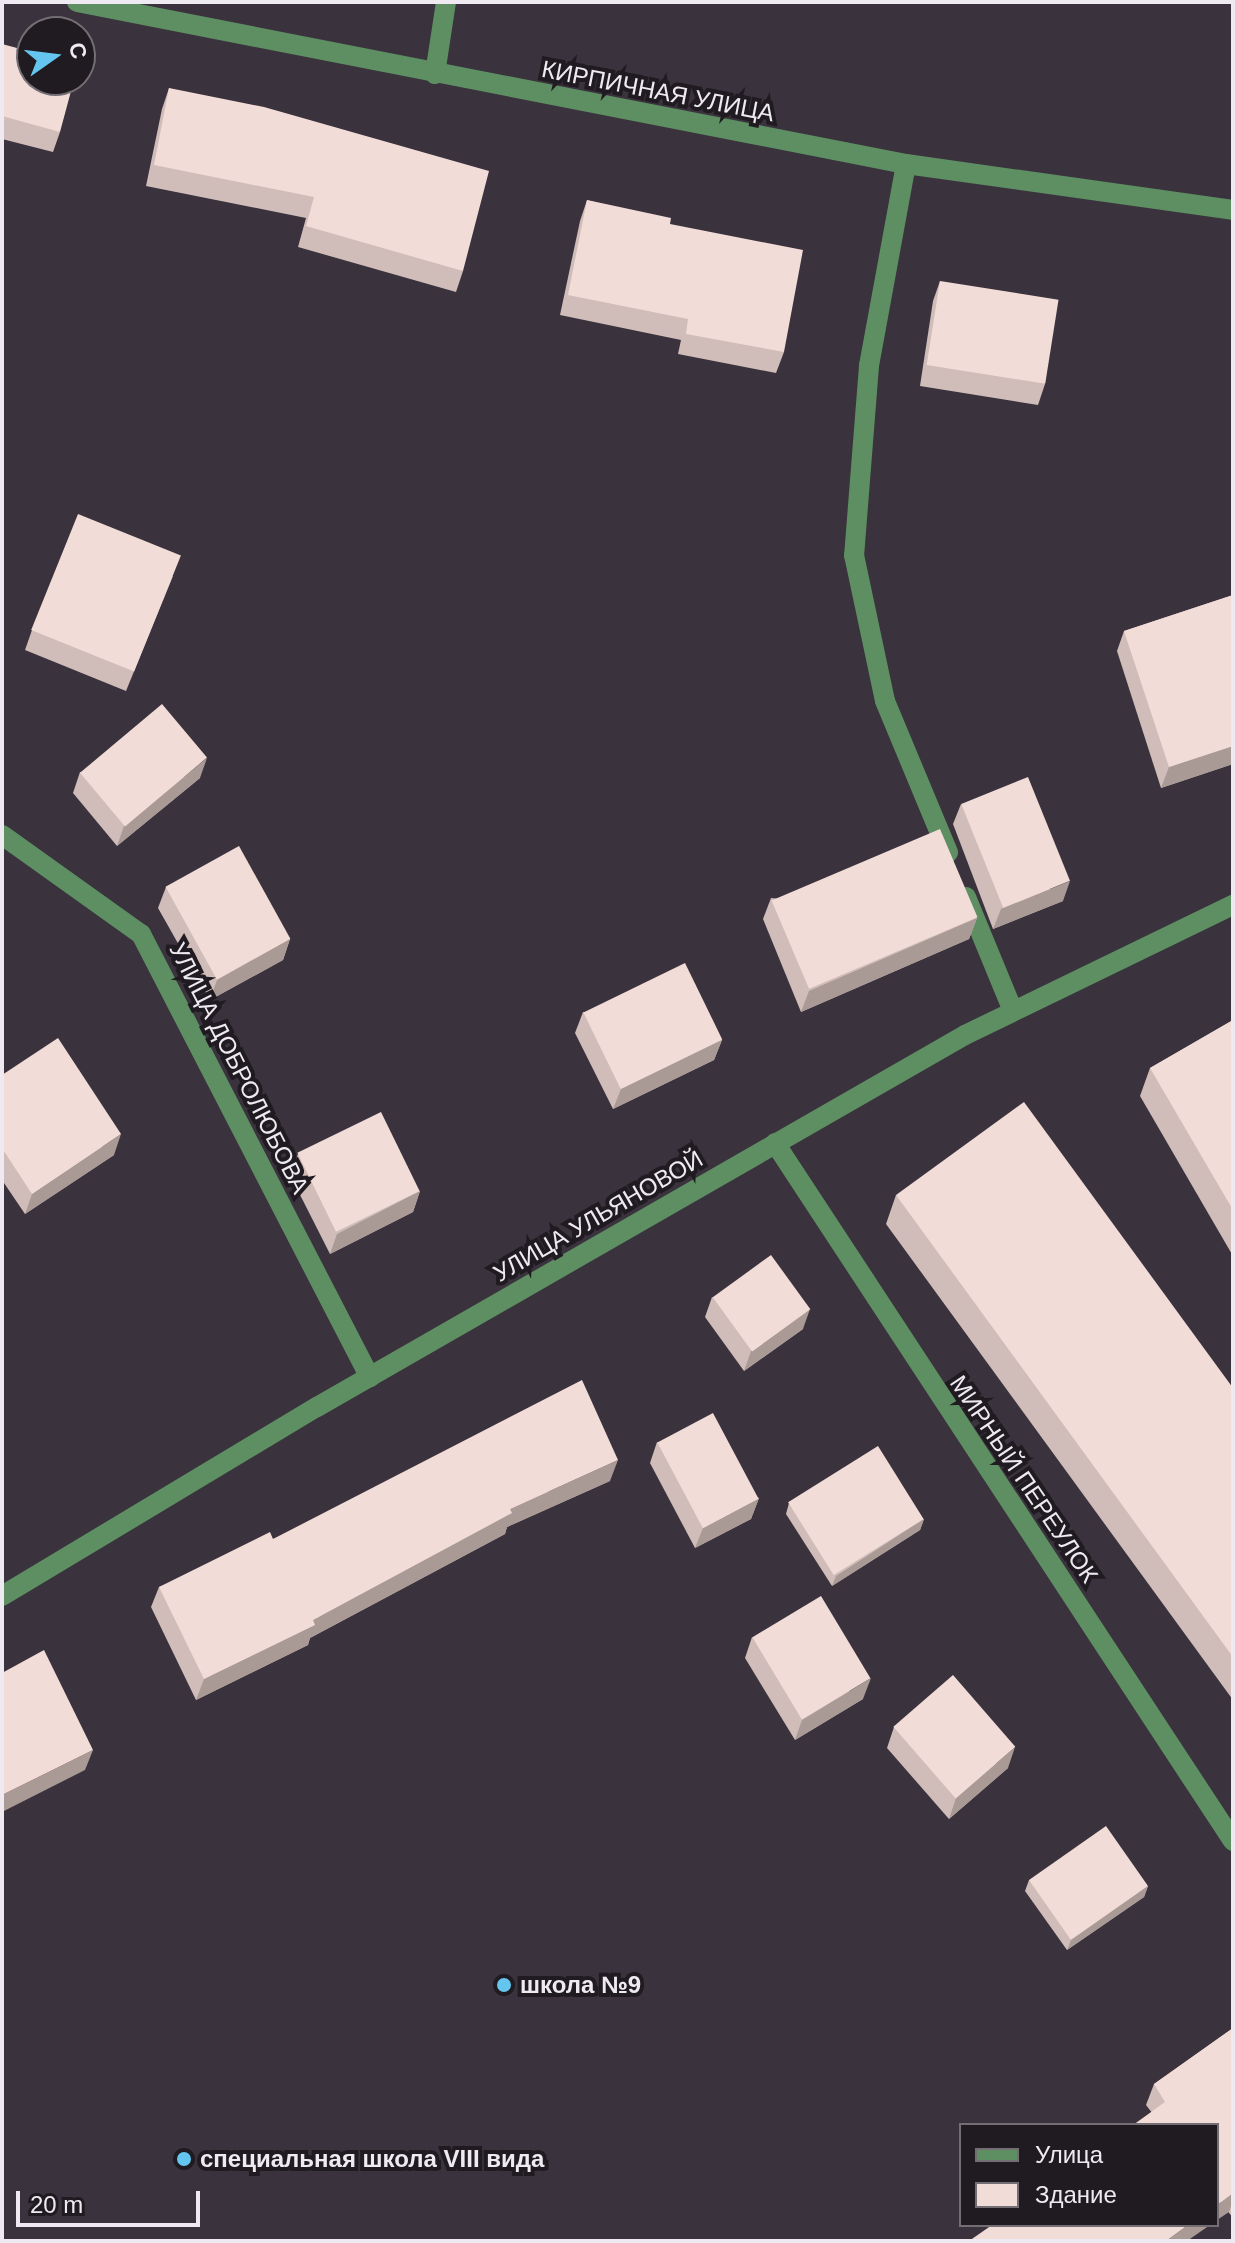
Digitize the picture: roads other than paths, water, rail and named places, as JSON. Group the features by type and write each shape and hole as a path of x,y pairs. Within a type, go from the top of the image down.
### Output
{"street":[{"name":"КИРПИЧНАЯ УЛИЦА","path":"77,2 906,164 1233,210"},
{"path":"435,74 446,2"},
{"path":"906,164 869,366 854,555 885,701 1013,1011"},
{"name":"УЛИЦА ДОБРОЛЮБОВА","path":"2,835 141,934 370,1377"},
{"name":"УЛИЦА УЛЬЯНОВОЙ","path":"2,1596 370,1377 775,1143 1013,1011 1233,905"},
{"name":"МИРНЫЙ ПЕРЕУЛОК","path":"775,1143 1233,1841"}],"place":[{"name":"школа №9","path":"504,1985"},
{"name":"специальная школа VIII вида","path":"184,2159"}]}
